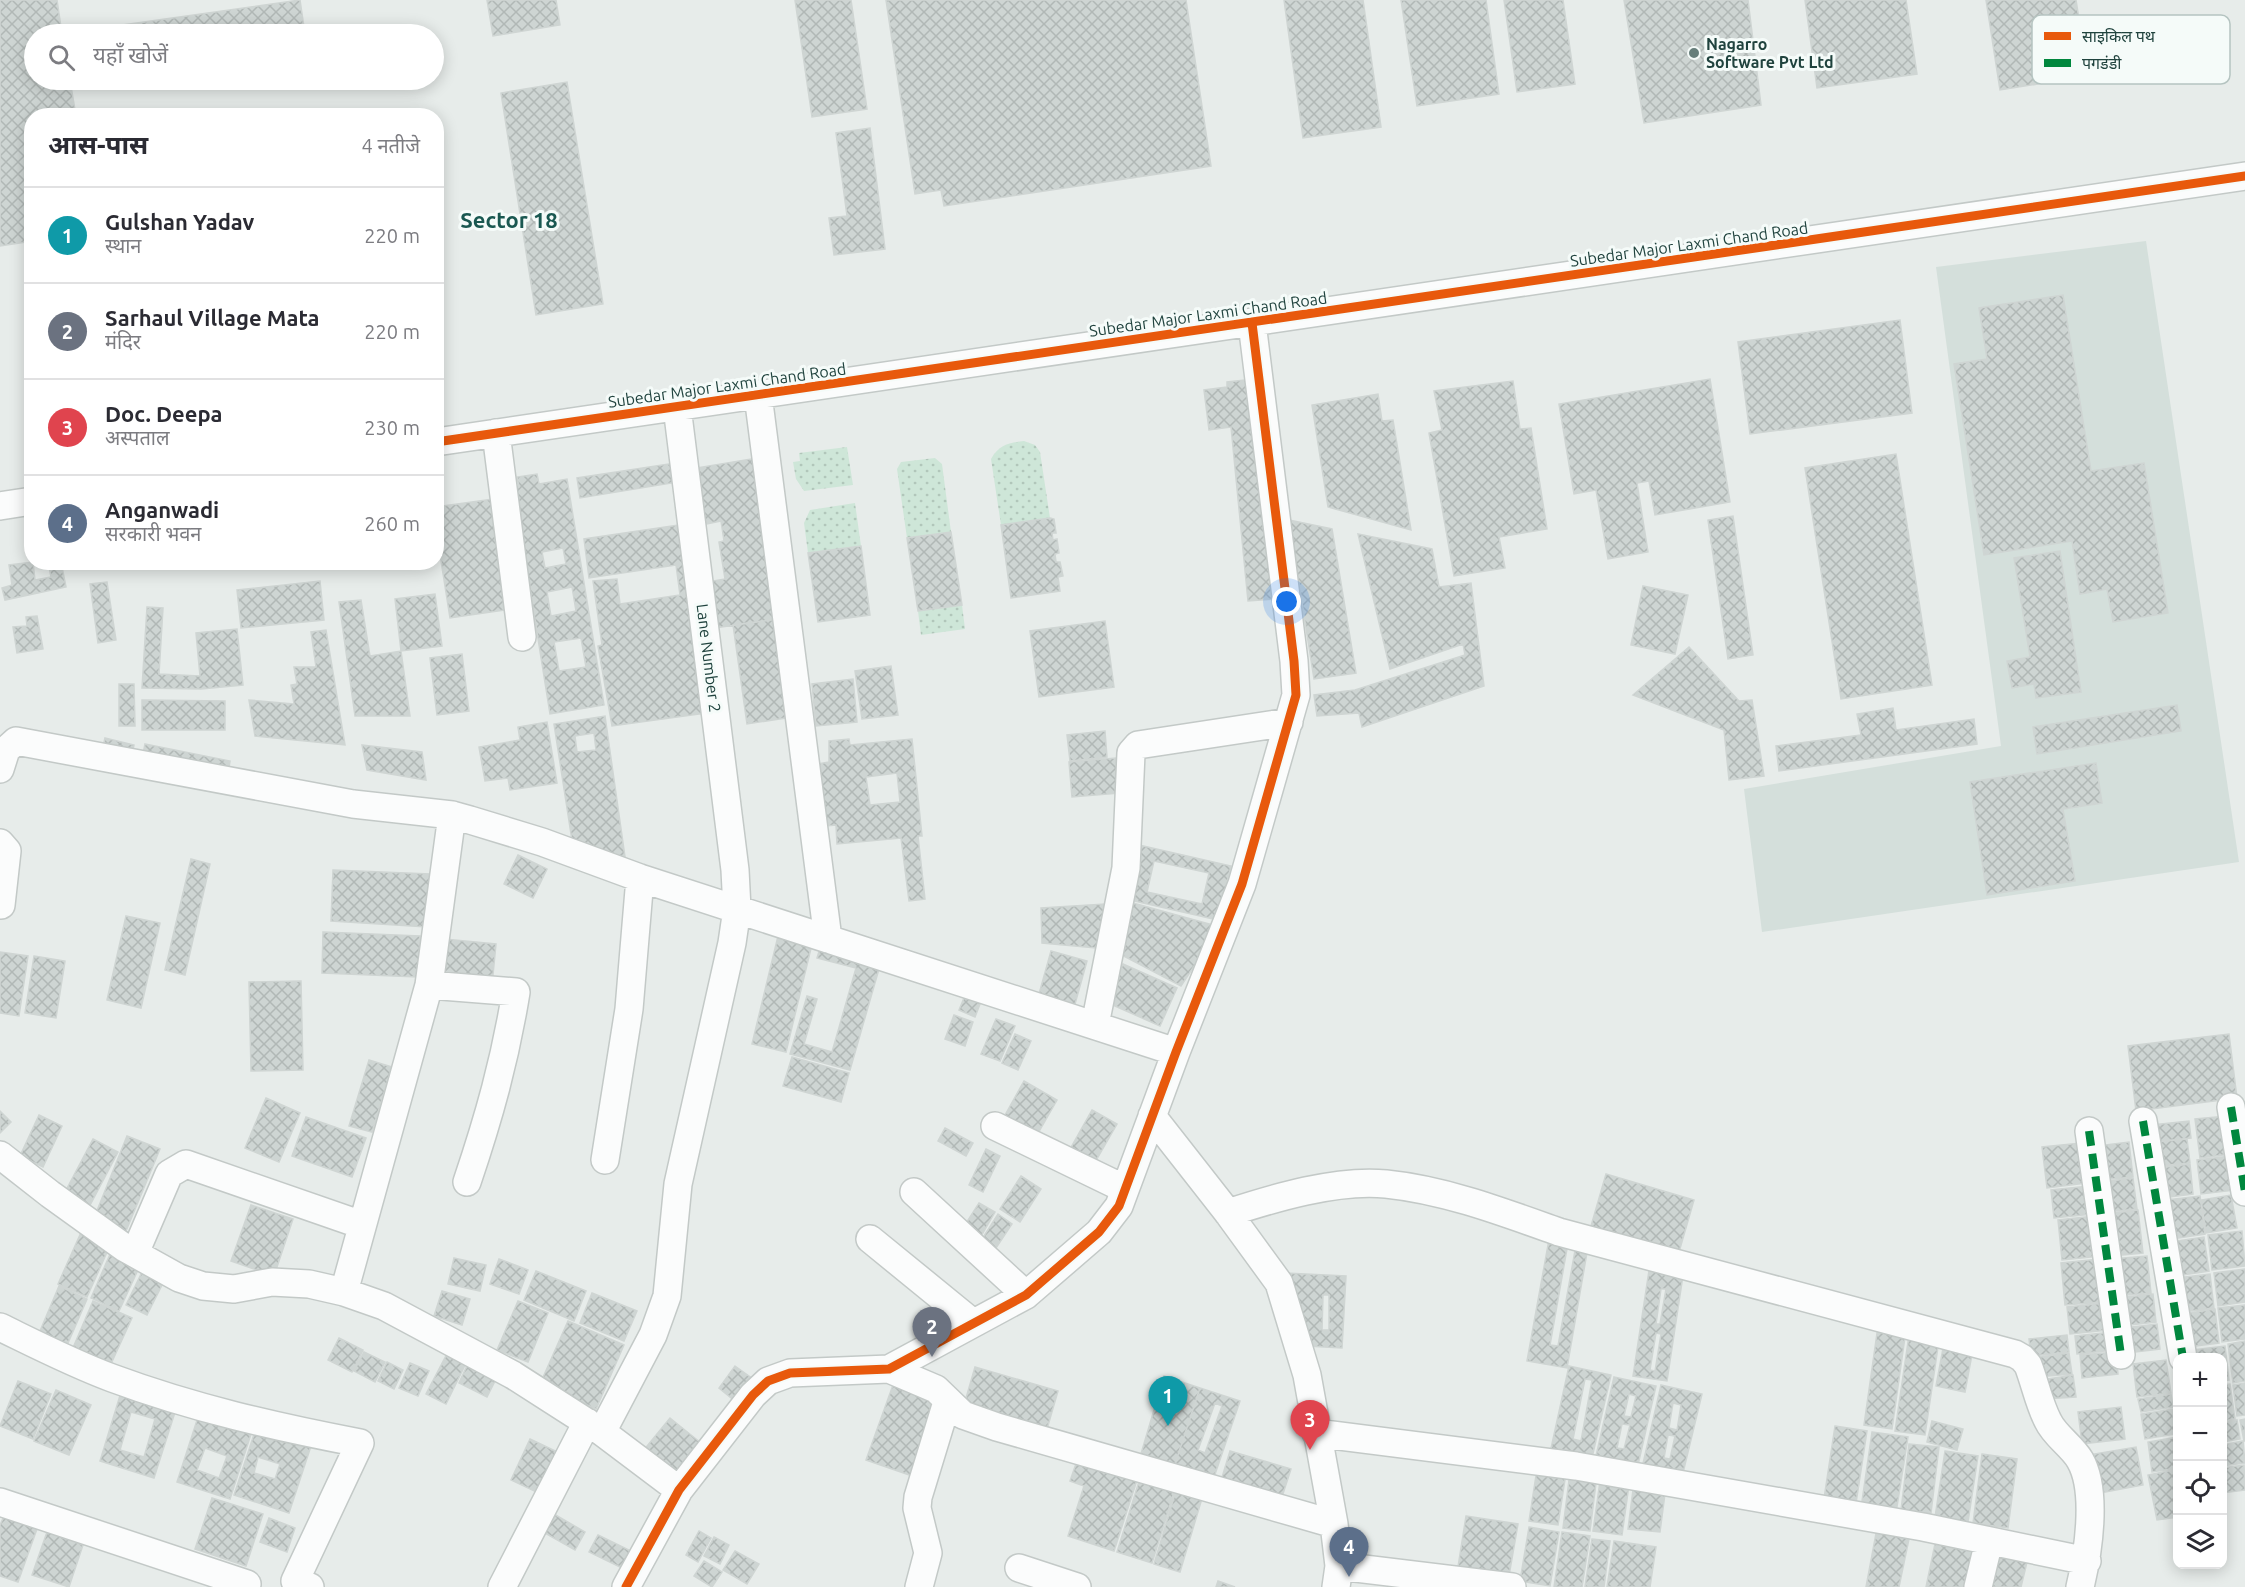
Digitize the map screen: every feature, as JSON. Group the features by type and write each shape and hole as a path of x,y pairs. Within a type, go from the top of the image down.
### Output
{"street":[{"name":"Subedar Major Laxmi Chand Road","path":"444,441 2245,176"},
{"path":"889,1369 1026,1295 1099,1232 1119,1206 1242,884 1296,695 1294,661 1252,323"},
{"path":"758,395 828,939"},
{"name":"Lane Number 2","path":"502,1587 594,1427 653,1335 667,1296 678,1185 732,943 737,909 735,870 677,407"},
{"path":"496,434 522,637"},
{"path":"0,506 24,502"},
{"path":"1095,1025 1126,868 1131,753 1138,746 1289,722"},
{"path":"0,769 6,750 16,741 352,804 452,815 542,842 640,878 1176,1052"},
{"path":"344,1292 429,985 452,815"},
{"path":"0,843 7,851 1,905"},
{"path":"605,1160 629,1009 640,878"},
{"path":"429,985 516,992 489,1118 467,1182"},
{"path":"2231,1107 2245,1192"},
{"path":"1152,1116 1279,1283 1307,1375 1334,1524 1337,1576 1512,1587"},
{"path":"2143,1121 2182,1353"},
{"path":"995,1126 1125,1190"},
{"path":"2089,1131 2121,1355"},
{"path":"0,1155 50,1194 135,1253 179,1278 203,1286 234,1289 272,1282 309,1284 344,1292 384,1306 513,1375 594,1427 679,1490"},
{"path":"135,1253 169,1174 186,1164 362,1225"},
{"path":"1228,1213 1274,1198 1348,1184 1384,1184 1429,1191 1509,1214 1559,1232 2015,1354 2028,1365 2048,1422 2080,1461 2088,1486 2090,1521 2084,1574 1989,1541 1923,1527 1576,1466 1316,1433"},
{"path":"914,1192 1026,1295"},
{"path":"870,1239 973,1323"},
{"path":"0,1327 75,1364 166,1396 280,1428 360,1443 295,1581 310,1587"},
{"path":"626,1587 679,1490 753,1395 768,1381 790,1373 889,1369 936,1389 963,1415 997,1427 1334,1524"},
{"path":"919,1587 928,1552 917,1508 918,1497 947,1402"},
{"path":"0,1502 247,1584"},
{"path":"1978,1587 1989,1541"},
{"path":"1019,1568 1077,1587"}],"shaded area":[{"path":"2146,241 2239,862 1762,932 1744,789 2001,746 1936,267"}],"green space":[{"path":"1024,441 1035,445 1040,452 1050,518 1001,525 991,459 1004,446"},
{"path":"847,447 853,485 804,491 796,479 793,462 800,461 799,453"},
{"path":"935,458 942,464 951,532 907,538 897,469 901,462"},
{"path":"855,503 861,546 808,553 804,523 810,510"},
{"path":"962,605 965,629 921,635 918,611"}],"building":[{"path":"0,0 57,0 61,24 24,24 24,90 72,90 75,108 24,108 24,242 0,246"},
{"path":"300,0 304,24 130,24"},
{"path":"487,0 556,0 560,25 493,36"},
{"path":"795,0 851,0 867,109 812,117"},
{"path":"886,0 1186,0 1211,166 944,206 941,190 915,194"},
{"path":"1284,0 1363,0 1381,127 1303,138"},
{"path":"1401,0 1486,0 1499,94 1417,106"},
{"path":"1504,0 1563,0 1575,84 1517,92"},
{"name":"Nagarro Software Pvt Ltd","path":"1624,0 1748,0 1761,105 1644,123"},
{"path":"1805,0 1906,0 1917,74 1817,88"},
{"path":"1986,0 2076,0 2078,15 2032,15 2032,84 2038,84 2000,90"},
{"path":"567,82 603,304 536,315 501,93"},
{"path":"870,128 885,249 834,255 829,218 847,216 836,133"},
{"path":"2063,295 2091,471 2144,463 2168,613 2113,622 2107,589 2080,594 2072,541 1984,555 1954,364 1987,359 1979,308"},
{"path":"1900,320 1912,413 1750,434 1738,342"},
{"path":"1254,379 1276,599 1248,601 1231,427 1209,430 1204,390 1227,387 1227,382"},
{"path":"1710,379 1730,502 1655,515 1649,481 1637,483 1648,552 1608,559 1596,490 1574,494 1559,404"},
{"path":"1513,381 1520,429 1531,428 1547,529 1499,537 1505,568 1454,576 1429,433 1442,430 1434,391"},
{"path":"1378,394 1382,421 1393,420 1411,530 1328,507 1312,405"},
{"path":"1896,454 1932,685 1841,699 1805,468"},
{"path":"757,458 778,619 715,628 707,582 725,579 719,542 724,541 721,521 706,524 696,468"},
{"path":"675,463 678,482 580,498 577,478"},
{"path":"537,474 539,484 567,479 604,705 550,714 514,488 519,487 517,477","holes":["563,548 566,564 545,568 542,552","572,587 576,611 551,616 547,592","581,638 586,667 559,671 554,642"]},
{"path":"493,499 511,609 450,618 442,570 444,506"},
{"path":"1733,516 1753,655 1728,659 1708,520"},
{"path":"1054,519 1056,533 1052,533 1053,540 1057,539 1059,553 1055,554 1056,562 1060,562 1063,576 1058,577 1060,591 1011,598 1001,525"},
{"path":"1289,520 1332,529 1356,673 1314,679"},
{"path":"685,524 713,712 612,726 598,646 602,645 593,581 617,579 620,604 680,595 676,565 589,578 584,539"},
{"path":"951,532 962,605 918,611 907,538"},
{"path":"1358,534 1432,549 1439,587 1471,583 1484,686 1362,727 1359,713 1317,716 1314,695 1355,690 1465,655 1463,644 1390,669"},
{"path":"861,546 870,615 818,622 808,553"},
{"path":"2060,551 2081,692 2036,698 2034,684 2012,688 2007,661 2030,657 2014,558"},
{"path":"24,563 24,570 34,570 35,580 51,577 50,570 63,570 66,587 5,600 2,588 12,585 9,565"},
{"path":"320,581 324,620 241,628 237,590"},
{"path":"107,582 116,640 98,643 90,584"},
{"path":"1643,586 1688,595 1675,654 1631,645"},
{"path":"435,594 442,646 401,651 395,599"},
{"path":"361,600 370,656 401,651 410,716 355,716 339,602"},
{"path":"147,607 163,608 159,674 200,676 196,633 237,629 243,685 201,689 142,688"},
{"path":"37,616 43,649 17,653 13,627 27,626 26,617"},
{"path":"778,619 792,717 747,724 733,625"},
{"path":"1105,621 1114,687 1039,697 1030,631"},
{"path":"326,630 345,745 255,736 249,700 294,704 291,685 297,684 294,667 316,667 311,632"},
{"path":"1689,647 1739,701 1752,700 1764,776 1729,780 1724,730 1633,695"},
{"path":"462,654 469,711 437,715 430,658"},
{"path":"891,666 898,715 862,719 855,671"},
{"path":"853,679 857,722 816,726 812,684"},
{"path":"119,684 134,684 135,726 119,726"},
{"path":"142,700 225,701 225,730 142,730"},
{"path":"2177,705 2181,731 2037,754 2033,727"},
{"path":"1893,708 1896,730 1974,719 1977,744 1779,771 1776,746 1861,735 1857,714"},
{"path":"605,716 626,864 573,847 554,724","holes":["594,733 596,750 577,752 575,736"]},
{"path":"547,722 557,783 510,790 508,778 485,781 479,747 520,740 518,727"},
{"path":"1105,731 1107,757 1070,761 1067,735"},
{"path":"105,738 134,745 130,762 101,755"},
{"path":"849,739 850,745 912,739 922,836 918,836 925,899 909,901 901,838 837,844 836,825 826,826 817,764 829,762 829,741","holes":["897,773 900,802 870,805 866,777"]},
{"path":"145,744 230,761 227,780 141,764"},
{"path":"362,745 422,752 426,780 367,770"},
{"path":"1116,758 1119,793 1072,797 1069,762"},
{"path":"2096,763 2102,803 2063,809 2075,881 1987,895 1970,782"},
{"path":"1139,845 1231,866 1218,920 1134,901","holes":["1154,861 1209,873 1202,904 1147,892"]},
{"path":"518,855 547,869 533,898 504,884"},
{"path":"191,859 210,864 185,975 165,970"},
{"path":"333,870 430,874 427,927 331,921"},
{"path":"1133,903 1220,927 1181,986 1120,954"},
{"path":"1105,904 1096,948 1042,943 1041,908"},
{"path":"126,916 160,923 141,1008 107,1000"},
{"path":"323,932 420,936 418,977 322,973"},
{"path":"779,932 813,940 786,1052 752,1044"},
{"path":"444,939 496,944 492,985 440,979"},
{"path":"821,945 881,962 850,1070 790,1054 807,996 817,999 804,1044 832,1052 856,968 817,958"},
{"path":"1051,951 1087,961 1075,1004 1039,994"},
{"path":"0,952 28,956 19,1016 0,1013"},
{"path":"34,956 65,961 56,1018 25,1013"},
{"path":"1123,964 1177,988 1160,1026 1106,1002"},
{"path":"301,981 303,1070 251,1071 249,982"},
{"path":"966,993 982,999 975,1017 959,1010"},
{"path":"954,1015 973,1022 965,1046 945,1039"},
{"path":"996,1019 1015,1026 1000,1061 981,1054"},
{"path":"1015,1034 1031,1041 1018,1070 1002,1063"},
{"path":"2229,1034 2237,1098 2136,1111 2128,1046"},
{"path":"792,1057 849,1073 841,1102 783,1086"},
{"path":"369,1060 392,1067 372,1132 349,1126"},
{"path":"1024,1081 1057,1100 1037,1135 1004,1117"},
{"path":"266,1098 300,1113 279,1162 245,1148"},
{"path":"1092,1110 1117,1124 1094,1164 1069,1151"},
{"path":"0,1111 11,1122 0,1133"},
{"path":"39,1115 62,1126 43,1167 20,1156"},
{"path":"2227,1116 2231,1154 2200,1158 2195,1119"},
{"path":"306,1117 366,1138 352,1177 292,1156"},
{"path":"2189,1121 2191,1138 2154,1142 2152,1125"},
{"path":"945,1128 973,1143 966,1156 938,1141"},
{"path":"127,1136 160,1149 126,1231 94,1218"},
{"path":"93,1139 118,1152 88,1209 63,1196"},
{"path":"2187,1139 2190,1163 2158,1166 2156,1142"},
{"path":"2129,1142 2133,1177 2101,1180 2098,1146"},
{"path":"2081,1143 2086,1183 2047,1188 2042,1147"},
{"path":"986,1149 1000,1156 983,1192 969,1185"},
{"path":"2230,1156 2234,1190 2201,1194 2197,1160"},
{"path":"2190,1164 2193,1194 2161,1198 2157,1168"},
{"path":"1606,1174 1694,1200 1677,1259 1589,1233"},
{"path":"1021,1176 1041,1189 1020,1222 1000,1209"},
{"path":"2133,1178 2137,1209 2106,1212 2103,1182"},
{"path":"2089,1186 2092,1214 2054,1218 2051,1190"},
{"path":"2231,1195 2237,1228 2206,1233 2201,1200"},
{"path":"2200,1196 2205,1234 2172,1239 2167,1200"},
{"path":"979,1203 995,1212 980,1238 963,1228"},
{"path":"251,1205 293,1219 274,1276 231,1261"},
{"path":"2138,1210 2143,1253 2112,1256 2107,1214"},
{"path":"998,1214 1012,1224 996,1248 982,1239"},
{"path":"2094,1216 2100,1256 2062,1260 2058,1220"},
{"path":"83,1228 112,1241 87,1297 58,1284"},
{"path":"2242,1231 2245,1266 2212,1270 2208,1235"},
{"path":"1550,1234 1589,1241 1567,1368 1527,1361","holes":["1568,1243 1576,1245 1558,1346 1550,1345"]},
{"path":"2204,1237 2209,1271 2176,1276 2171,1242"},
{"path":"114,1245 143,1259 119,1311 91,1298"},
{"path":"2147,1256 2151,1293 2115,1296 2112,1259"},
{"path":"454,1258 486,1265 480,1291 448,1284"},
{"path":"499,1259 528,1270 519,1294 490,1284"},
{"path":"2099,1259 2103,1302 2065,1305 2061,1263"},
{"path":"1650,1264 1684,1269 1667,1381 1633,1376","holes":["1661,1289 1666,1289 1660,1324 1656,1324","1656,1333 1661,1334 1655,1371 1650,1370"]},
{"path":"144,1268 165,1279 147,1315 126,1305"},
{"path":"2245,1269 2245,1302 2218,1306 2214,1273"},
{"path":"536,1271 586,1291 574,1321 524,1300"},
{"path":"1285,1273 1346,1276 1342,1348 1307,1346","holes":["1323,1295 1329,1295 1329,1330 1322,1330"]},
{"path":"2210,1274 2214,1308 2182,1312 2177,1278"},
{"path":"59,1286 87,1299 65,1350 37,1338"},
{"path":"442,1291 470,1299 462,1325 434,1316"},
{"path":"592,1293 637,1311 624,1341 580,1323"},
{"path":"2153,1294 2156,1322 2121,1326 2118,1298"},
{"path":"93,1301 132,1318 110,1366 72,1350"},
{"path":"518,1301 548,1313 528,1362 497,1350"},
{"path":"2105,1303 2108,1330 2070,1334 2067,1307"},
{"path":"2245,1305 2245,1339 2222,1342 2218,1308"},
{"path":"2215,1309 2219,1343 2188,1347 2183,1314"},
{"path":"568,1321 624,1345 596,1409 540,1384"},
{"path":"2157,1324 2160,1349 2127,1353 2124,1328"},
{"path":"1878,1326 1906,1330 1892,1429 1864,1425"},
{"path":"2112,1332 2114,1350 2077,1354 2075,1336"},
{"path":"1909,1335 1939,1340 1925,1435 1895,1431"},
{"path":"2067,1335 2069,1352 2031,1356 2029,1339"},
{"path":"339,1338 363,1350 352,1372 328,1360"},
{"path":"2245,1341 2245,1381 2233,1383 2228,1344"},
{"path":"1944,1343 1973,1349 1965,1392 1936,1386"},
{"path":"2225,1346 2226,1353 2193,1353 2193,1350"},
{"path":"449,1350 468,1359 446,1404 426,1394"},
{"path":"364,1352 385,1362 375,1382 354,1371"},
{"path":"2116,1352 2118,1374 2082,1378 2080,1355"},
{"path":"2069,1353 2072,1374 2036,1377 2033,1358"},
{"path":"471,1357 500,1371 487,1397 459,1383"},
{"path":"2166,1360 2171,1393 2137,1397 2133,1364"},
{"path":"387,1362 403,1370 394,1389 378,1381"},
{"path":"410,1363 429,1371 418,1396 399,1388"},
{"path":"735,1366 753,1379 736,1402 719,1388"},
{"path":"1569,1366 1611,1375 1591,1462 1550,1453","holes":["1585,1379 1592,1380 1581,1441 1573,1439"]},
{"path":"975,1367 1058,1391 1045,1436 962,1412"},
{"path":"2073,1375 2076,1397 2044,1399 2042,1380"},
{"path":"1164,1376 1200,1388 1172,1473 1138,1464"},
{"path":"1614,1377 1656,1386 1638,1465 1596,1456","holes":["1629,1394 1636,1396 1631,1417 1624,1416","1622,1424 1630,1425 1624,1449 1617,1448"]},
{"path":"18,1381 51,1394 33,1439 0,1426"},
{"path":"2245,1383 2245,1415 2237,1416 2233,1385"},
{"path":"2227,1384 2230,1384 2235,1419 2227,1420 2227,1407"},
{"path":"893,1385 944,1404 918,1478 866,1460"},
{"path":"1661,1385 1702,1394 1682,1477 1642,1468","holes":["1673,1403 1681,1405 1677,1430 1669,1428","1668,1435 1675,1436 1670,1459 1664,1458"]},
{"path":"1200,1388 1240,1401 1211,1486 1172,1473","holes":["1215,1403 1222,1406 1205,1453 1198,1450"]},
{"path":"122,1389 177,1406 154,1478 100,1461","holes":["131,1412 155,1419 144,1457 120,1450"]},
{"path":"56,1390 91,1405 69,1455 34,1441"},
{"path":"2171,1394 2173,1407 2141,1412 2138,1399"},
{"path":"2121,1407 2125,1439 2082,1444 2078,1412"},
{"path":"2172,1409 2173,1434 2145,1439 2141,1414"},
{"path":"200,1411 253,1428 230,1499 177,1482","holes":["205,1448 227,1456 219,1478 197,1470"]},
{"path":"670,1418 701,1443 670,1481 639,1456"},
{"path":"2245,1419 2245,1441 2244,1441 2240,1420"},
{"path":"2237,1420 2240,1439 2227,1441 2227,1422"},
{"path":"1932,1421 1963,1429 1957,1450 1927,1442"},
{"path":"257,1425 312,1443 289,1513 234,1495","holes":["258,1457 280,1464 275,1479 254,1473"]},
{"path":"1835,1426 1867,1431 1855,1510 1823,1505"},
{"path":"1872,1432 1908,1437 1896,1513 1861,1508"},
{"path":"2173,1438 2173,1469 2152,1472 2148,1442"},
{"path":"530,1439 564,1455 545,1496 511,1480"},
{"path":"2243,1441 2245,1463 2227,1465 2227,1444"},
{"path":"1909,1444 1939,1447 1931,1513 1901,1510"},
{"path":"2136,1447 2143,1485 2094,1494 2088,1455"},
{"path":"1230,1451 1291,1469 1280,1503 1220,1484"},
{"path":"1945,1451 1978,1456 1968,1522 1935,1517"},
{"path":"1982,1454 2017,1459 2008,1528 1973,1523"},
{"path":"1079,1455 1139,1474 1114,1551 1068,1536 1084,1486 1070,1481"},
{"path":"2244,1465 2245,1490 2227,1492 2227,1467"},
{"path":"1537,1469 1566,1473 1558,1525 1529,1521"},
{"path":"2173,1470 2173,1518 2157,1520 2148,1475"},
{"path":"1570,1472 1597,1475 1590,1531 1563,1528"},
{"path":"1601,1474 1630,1478 1622,1535 1593,1531"},
{"path":"1141,1475 1176,1486 1152,1563 1117,1552"},
{"path":"1634,1482 1666,1486 1660,1532 1628,1529"},
{"path":"1177,1487 1203,1495 1180,1572 1154,1564"},
{"path":"212,1498 263,1514 246,1566 195,1549"},
{"path":"547,1510 585,1532 575,1550 536,1528"},
{"path":"4,1516 37,1529 18,1582 0,1576 0,1525"},
{"path":"1466,1516 1518,1524 1509,1576 1458,1567"},
{"path":"269,1518 295,1528 287,1552 260,1542"},
{"path":"1529,1527 1559,1532 1550,1586 1520,1581"},
{"path":"1877,1528 1910,1534 1899,1587 1866,1587"},
{"path":"699,1531 711,1538 698,1562 686,1555"},
{"path":"47,1532 83,1545 69,1587 32,1575"},
{"path":"1562,1532 1590,1536 1582,1587 1554,1587"},
{"path":"598,1535 631,1551 622,1568 589,1552"},
{"path":"714,1537 729,1545 720,1564 704,1556"},
{"path":"1592,1539 1610,1541 1604,1587 1585,1587"},
{"path":"1614,1541 1656,1547 1650,1587 1607,1587"},
{"path":"1935,1544 1981,1553 1973,1587 1926,1587"},
{"path":"1993,1550 2028,1558 2021,1587 1985,1587"},
{"path":"735,1551 759,1564 747,1584 723,1570"},
{"path":"704,1561 722,1572 712,1587 694,1576"},
{"path":"1218,1581 1235,1587 1216,1587"}],"marked path":[{"path":"2231,1107 2245,1192"},
{"path":"2143,1121 2182,1353"},
{"path":"2089,1131 2121,1355"}],"cycle path":[{"path":"444,441 2245,176"},
{"path":"626,1587 679,1490 753,1395 768,1381 790,1373 889,1369 1026,1295 1099,1232 1119,1206 1242,884 1296,695 1294,661 1252,323"}],"place":[{"name":"Nagarro Software Pvt Ltd","path":"1694,53"},
{"name":"Sarhaul Village Mata","path":"932,1357"},
{"name":"Gulshan Yadav","path":"1168,1426"},
{"name":"Doc. Deepa","path":"1310,1450"},
{"name":"Anganwadi","path":"1349,1577"}],"district":[{"name":"Sector 18","path":"509,219"}]}
